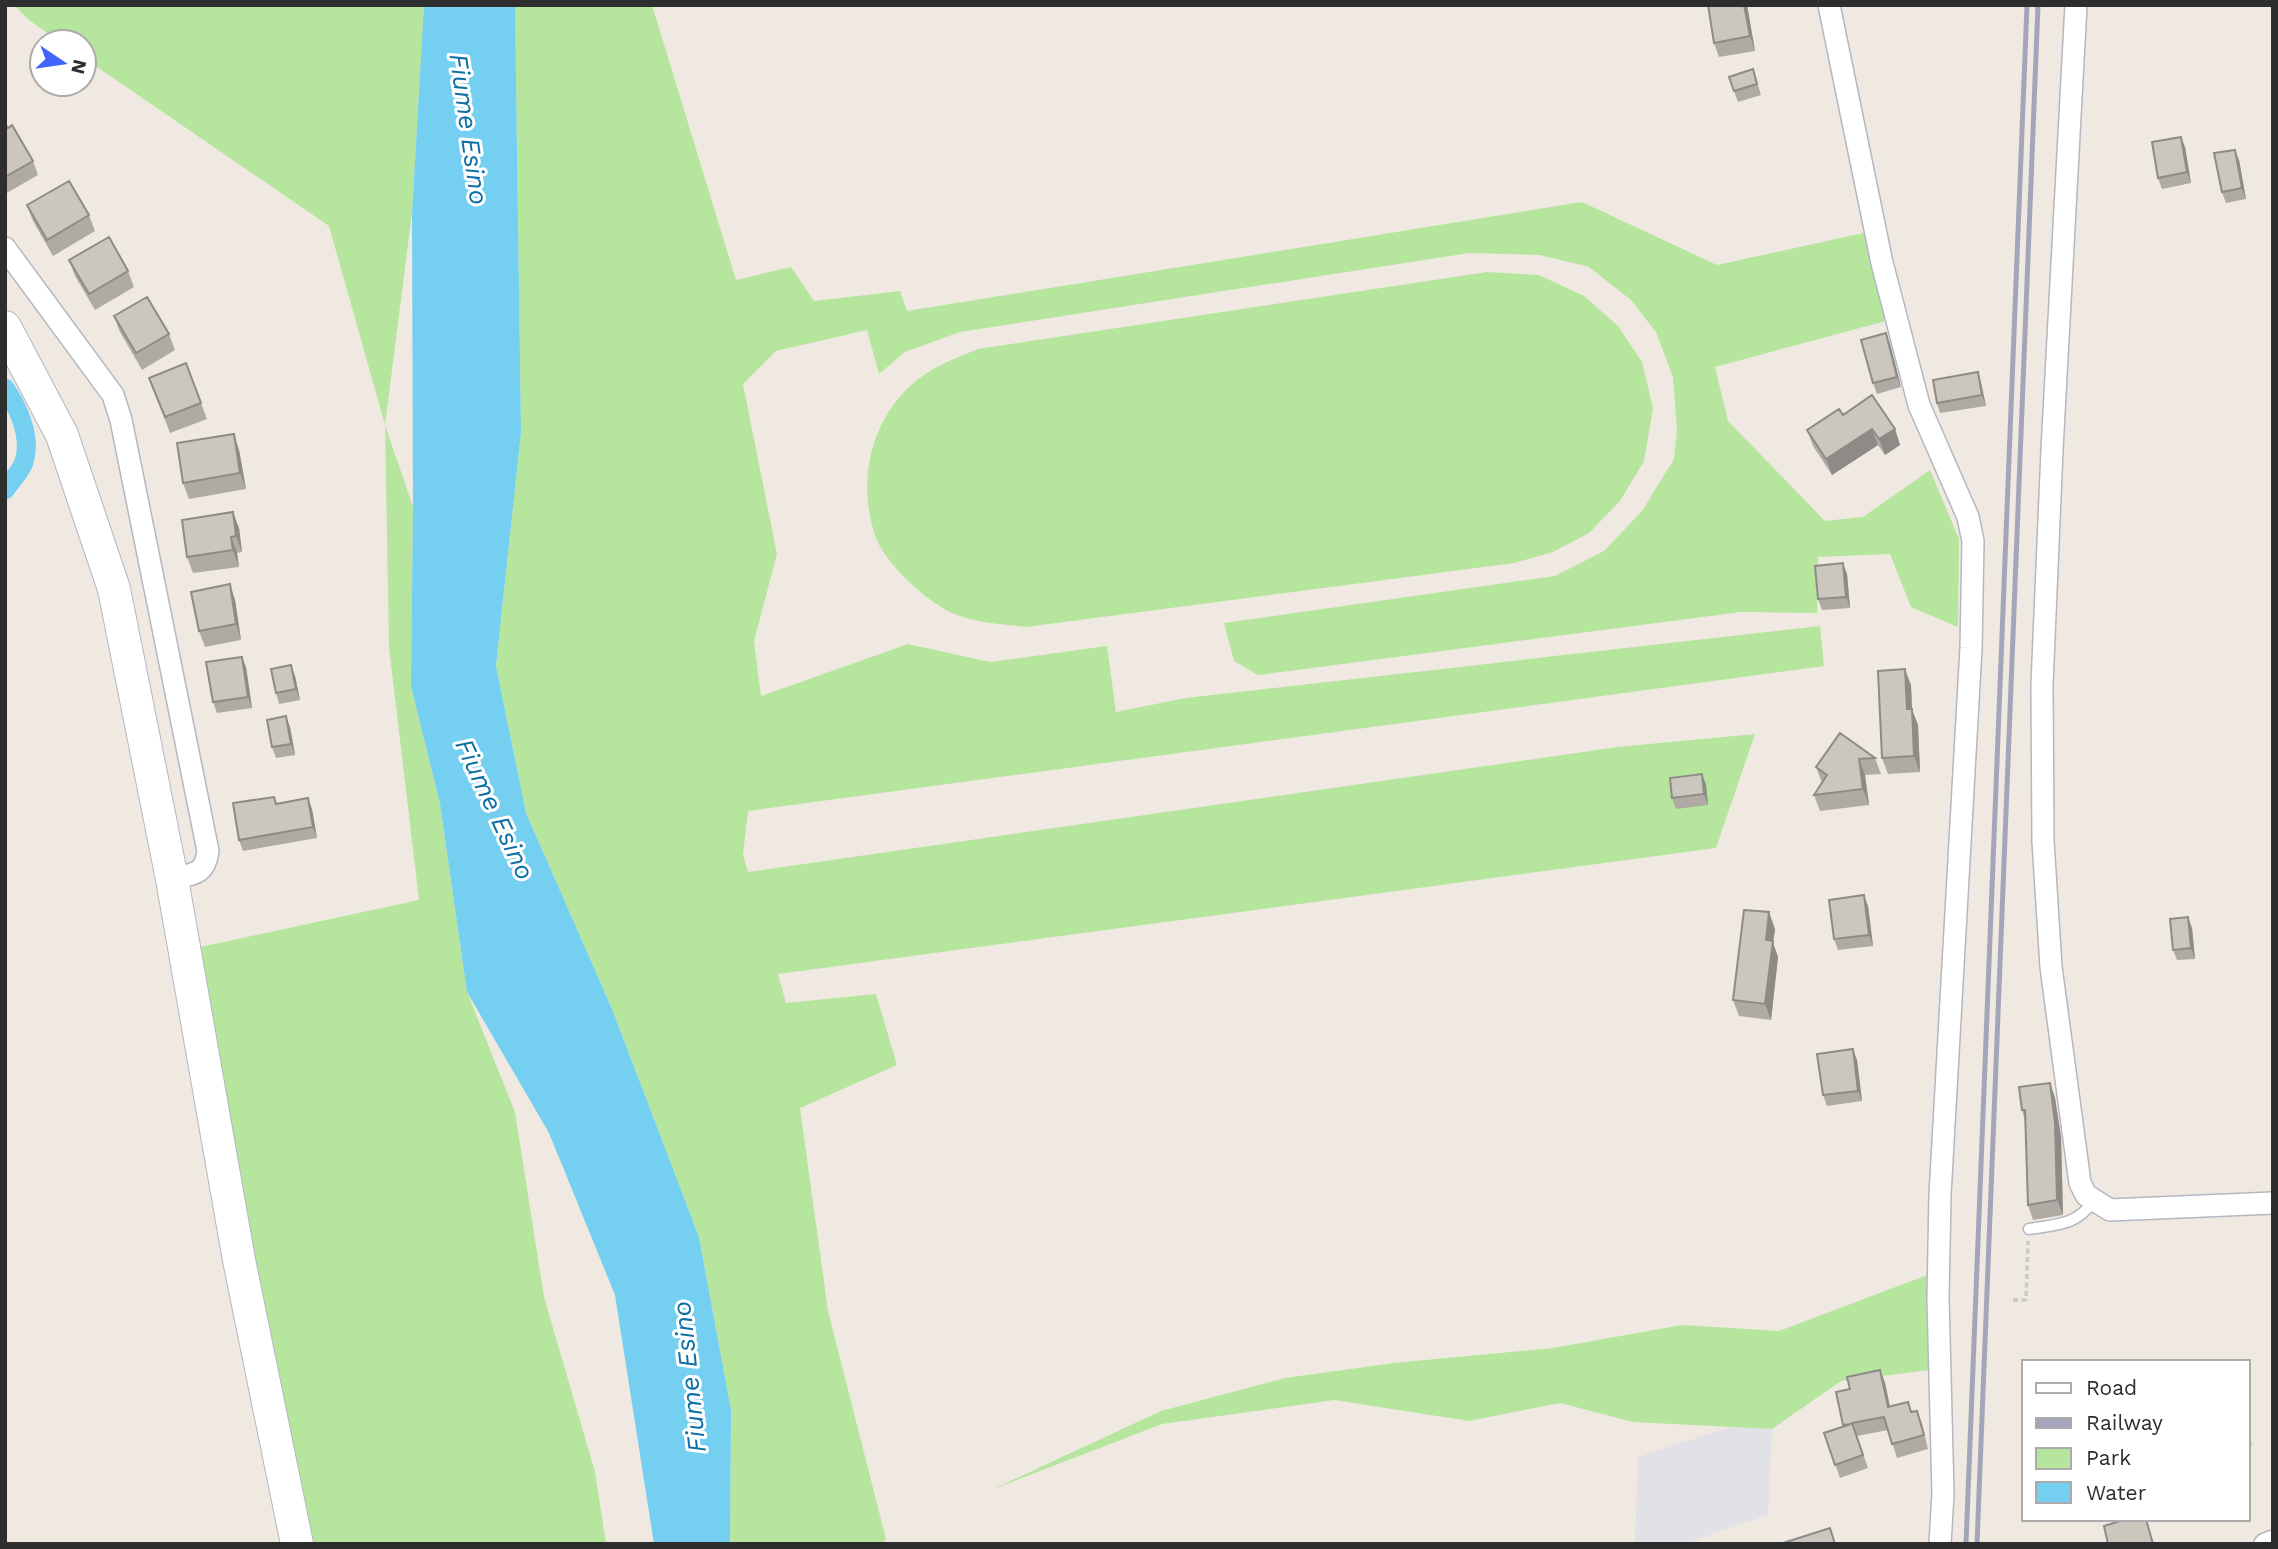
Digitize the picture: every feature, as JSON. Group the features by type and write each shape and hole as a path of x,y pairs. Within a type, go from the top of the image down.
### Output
{"main road":[{"path":"5,327 62,435 114,589 172,879 239,1260 297,1544"},
{"path":"274,1434 278,1544"}],"street":[{"path":"1829,5 1882,263 1919,405 1968,517 1973,541 1971,648 1940,1195 1938,1298 1943,1494 1940,1544"},
{"path":"2077,5 2043,671 2043,841 2051,967 2080,1183 2086,1195 2110,1210 2273,1203"},
{"path":"5,248 113,395 121,420 208,851 207,863 197,873 172,879"},
{"path":"2265,1544 2273,1541"}],"lane":[{"path":"2029,1229 2069,1222 2079,1217 2094,1201"}],"path":[{"path":"2013,1300 2026,1300 2029,1229"}],"shaded area":[{"path":"1731,1427 1772,1429 1768,1515 1684,1544 1635,1544 1638,1457"}],"green space":[{"path":"14,5 424,5 412,213 385,425 329,226 98,68 98,28 40,28"},
{"path":"515,5 652,5 736,280 791,267 814,301 900,291 907,311 1582,202 1717,265 1868,232 1886,321 1715,367 1728,421 1825,521 1863,517 1930,470 1959,539 1958,627 1911,607 1890,554 1818,557 1817,613 1741,612 1258,675 1234,661 1224,623 1555,576 1604,551 1642,511 1674,459 1677,430 1673,377 1656,332 1631,300 1589,267 1540,255 1469,253 960,332 905,352 879,374 867,330 776,351 743,384 777,554 754,641 761,696 908,644 990,662 1107,646 1116,712 1186,698 1820,626 1824,666 748,811 743,855 748,872 1618,747 1755,734 1716,848 778,974 786,1003 876,994 897,1065 800,1108 828,1311 886,1539 881,1544 730,1544 731,1410 699,1237 612,1009 526,813 496,666 521,431"},
{"path":"1487,272 1539,275 1584,296 1618,326 1642,362 1653,408 1644,461 1620,501 1589,533 1553,552 1514,563 1026,627 970,619 952,613 930,600 896,569 875,535 870,516 868,476 876,437 884,419 895,402 917,380 959,356 978,349"},
{"path":"385,425 413,507 411,686 440,804 467,992 515,1112 544,1297 595,1472 606,1544 308,1544 196,948 419,900 389,647"},
{"path":"1930,1274 1930,1370 1841,1381 1772,1429 1633,1422 1560,1403 1469,1421 1334,1400 1162,1424 991,1490 1161,1411 1285,1378 1394,1363 1553,1348 1682,1325 1779,1331"}],"water":[{"name":"Fiume Esino","path":"424,5 515,5 521,432 496,666 526,813 612,1009 699,1237 731,1410 730,1544 654,1544 615,1295 549,1133 467,992 440,804 411,686 412,213"}],"building":[{"path":"1708,5 1744,5 1750,36 1714,43"},
{"path":"1753,69 1757,84 1734,91 1729,77"},
{"path":"5,124 8,128 12,125 33,161 5,177"},
{"path":"2181,137 2187,172 2158,178 2152,142"},
{"path":"2235,150 2242,188 2222,192 2214,153"},
{"path":"69,181 89,215 47,240 27,205"},
{"path":"109,237 128,271 89,294 69,260"},
{"path":"147,297 169,334 136,353 114,316"},
{"path":"1886,333 1897,377 1873,383 1861,340"},
{"path":"186,363 201,403 165,417 149,378"},
{"path":"1978,372 1982,395 1937,403 1933,380"},
{"path":"1872,395 1895,429 1879,439 1872,429 1826,459 1807,430 1839,409 1843,415"},
{"path":"234,434 240,473 183,483 177,443"},
{"path":"233,512 236,536 231,537 233,550 187,557 182,520"},
{"path":"1843,563 1846,597 1818,599 1815,566"},
{"path":"230,584 236,624 199,631 191,592"},
{"path":"242,657 248,697 213,702 206,662"},
{"path":"291,665 296,689 276,693 271,669"},
{"path":"1905,669 1907,709 1912,709 1914,756 1882,758 1878,671"},
{"path":"286,716 291,744 272,747 267,720"},
{"path":"1840,733 1875,758 1859,759 1863,789 1814,795 1827,775 1816,767"},
{"path":"1702,774 1704,794 1672,798 1670,778"},
{"path":"274,797 276,804 308,798 313,827 239,840 233,803"},
{"path":"1864,895 1869,935 1834,939 1829,900"},
{"path":"1744,910 1769,912 1766,940 1773,941 1765,1004 1733,1000"},
{"path":"2188,917 2191,948 2173,950 2170,919"},
{"path":"1853,1049 1858,1091 1823,1095 1817,1054"},
{"path":"2050,1083 2055,1123 2057,1200 2028,1205 2025,1110 2022,1110 2019,1087"},
{"path":"1880,1370 1888,1407 1908,1402 1911,1412 1917,1411 1924,1435 1892,1444 1884,1417 1852,1423 1863,1455 1835,1465 1824,1433 1851,1424 1843,1425 1836,1392 1850,1389 1847,1377"},
{"path":"2120,1521 2147,1521 2153,1544 2108,1544 2104,1526"},
{"path":"1830,1528 1835,1544 1783,1543"}],"waterway":[{"path":"5,388 19,413 26,443 23,465 5,490"}],"railway":[{"path":"1966,1544 2027,5"},
{"path":"1977,1544 2038,5"}]}
